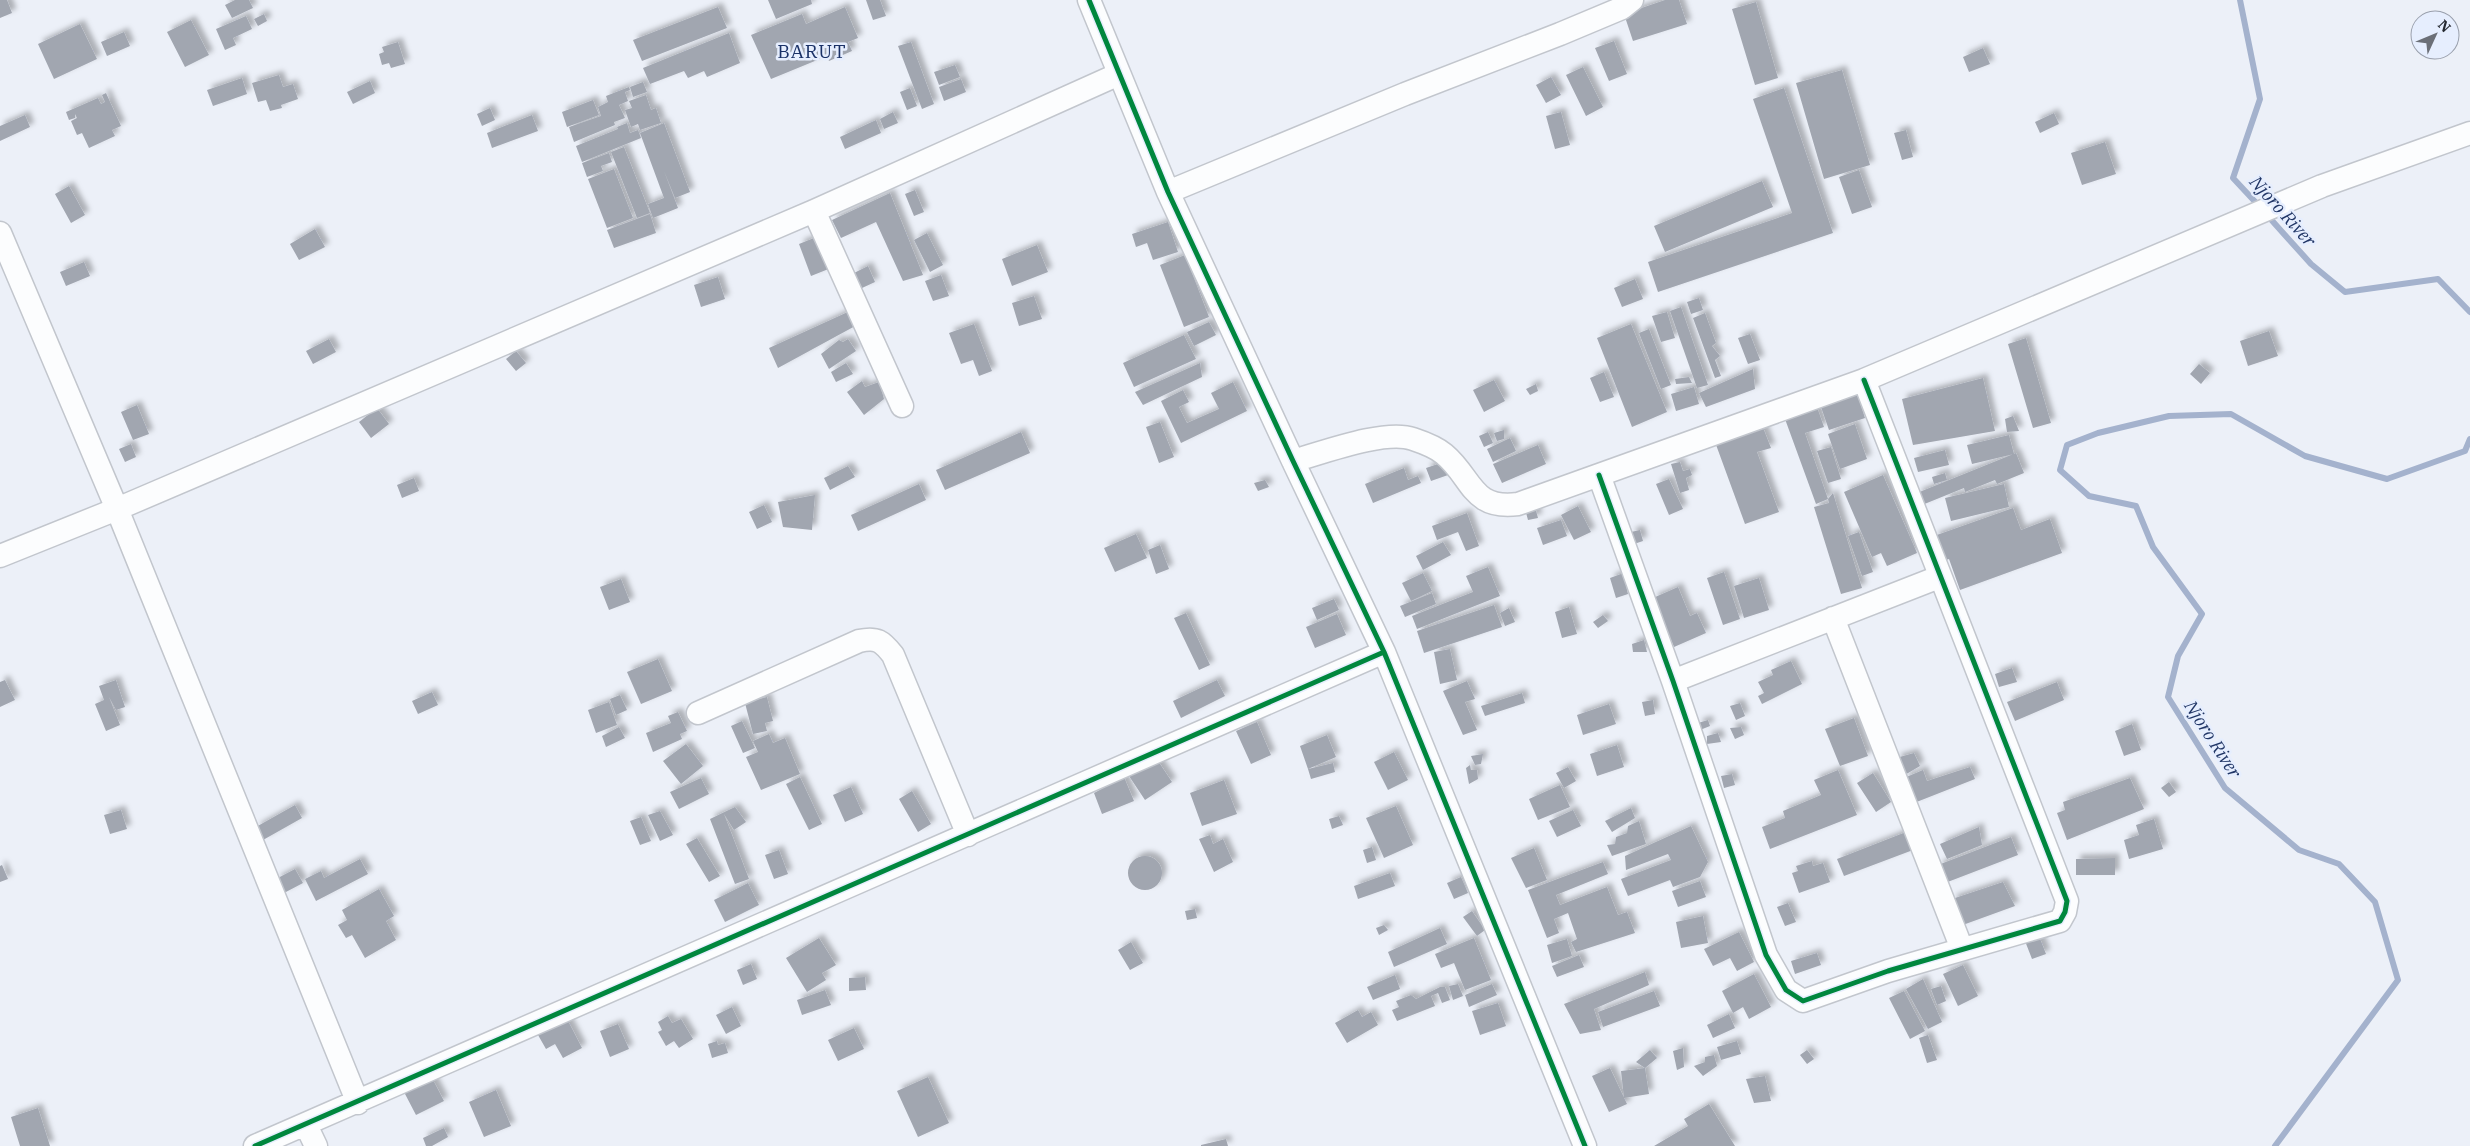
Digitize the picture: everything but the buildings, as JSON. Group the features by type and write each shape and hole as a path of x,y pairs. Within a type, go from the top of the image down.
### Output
{"street":[{"path":"1089,0 1168,192 1293,462 1384,652 1585,1146"},
{"path":"1168,192 1405,94 1569,30 1622,8 1632,0"},
{"path":"0,556 117,509 814,211 1119,74"},
{"path":"1293,462 1380,437 1411,438 1444,454 1486,502 1501,506 1518,504 1864,380 2322,186 2470,133"},
{"path":"814,211 902,406"},
{"path":"0,233 117,509 358,1103"},
{"path":"1599,475 1673,681 1766,955 1786,990 1803,1001 1888,971 2060,921 2065,912 2067,901 1939,577 1864,380"},
{"path":"1673,681 1939,577"},
{"path":"1833,618 1962,949"},
{"path":"698,713 859,641 873,638 882,641 893,655 968,835"},
{"path":"255,1146 358,1103 1384,652"},
{"path":"306,1125 316,1146"}],"waterway":[{"name":"Njoro River","path":"2240,0 2260,99 2233,178 2260,207"},
{"name":"Njoro River","path":"2267,215 2311,264 2345,292 2438,279 2470,312"},
{"name":"Njoro River","path":"2275,1146 2398,980 2375,902 2339,864 2299,850 2225,788 2168,697 2178,656 2202,614 2153,547 2136,506 2089,496 2060,470 2067,445 2098,433 2169,416 2231,414 2305,456 2387,479 2465,451 2470,439"}],"cycle path":[{"path":"1089,0 1168,192 1384,652 1585,1146"},
{"path":"1599,475 1673,681 1766,955 1786,990 1803,1001 1888,971 2060,921 2065,912 2067,901 1864,380"},
{"path":"255,1146 1384,652"}],"district":[{"name":"BARUT","path":"812,51"}]}
